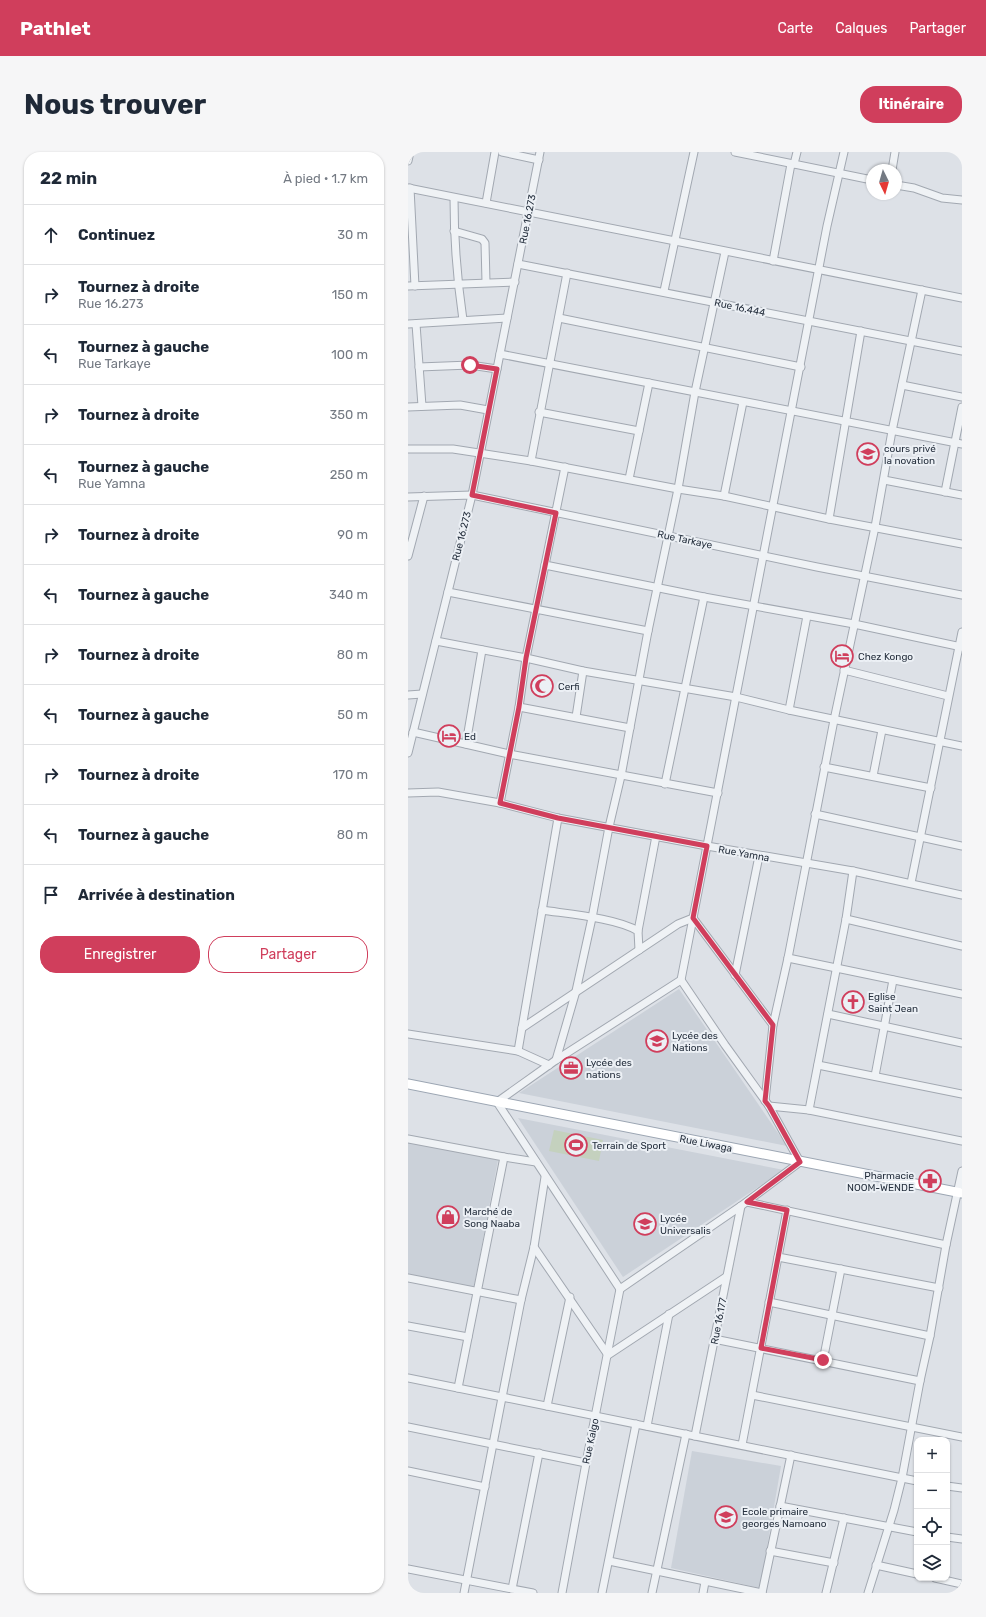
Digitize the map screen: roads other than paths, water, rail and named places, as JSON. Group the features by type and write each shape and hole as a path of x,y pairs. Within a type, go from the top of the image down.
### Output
{"main road":[{"name":"Rue Liwaga","path":"408,1084 959,1193"}],"street":[{"path":"408,161 410,152"},
{"path":"486,203 495,152"},
{"path":"502,152 539,156"},
{"path":"664,291 694,152"},
{"path":"735,152 866,179"},
{"path":"773,261 793,164 797,152"},
{"path":"681,980 549,1064 498,1102 545,1177 620,1289 744,1204 800,1162 767,1104 724,1045 681,980 810,322 830,212 844,152"},
{"path":"893,164 895,152"},
{"name":"Rue 16.273","path":"408,754 411,735 472,495 539,156"},
{"path":"902,186 914,188 942,198 962,200"},
{"path":"515,282 411,286 409,188 962,298"},
{"path":"454,198 457,284 463,320"},
{"path":"454,231 482,239 484,241 486,247 486,282"},
{"path":"556,1060 576,991 592,918 657,586 678,489 695,392 725,252"},
{"name":"Rue 16.444","path":"518,264 664,291 810,322 962,351"},
{"path":"531,461 539,412 567,273"},
{"path":"767,1104 773,1025 788,958 824,767 875,527 892,431 922,290"},
{"path":"408,324 507,318"},
{"path":"559,318 801,367"},
{"path":"416,324 422,406"},
{"path":"829,519 861,332"},
{"path":"500,354 549,362 792,412 958,443"},
{"path":"419,367 467,365 497,369"},
{"path":"629,480 649,383"},
{"path":"902,385 962,397"},
{"path":"724,496 743,402"},
{"path":"408,407 460,405 488,410"},
{"path":"945,492 958,443 962,407"},
{"path":"539,412 639,431"},
{"path":"408,449 453,449 480,452 678,489 724,496 829,519 962,544"},
{"path":"500,803 519,707 526,658 565,467"},
{"path":"884,480 962,495"},
{"name":"Rue Tarkaye","path":"408,497 472,495 764,556 962,595"},
{"path":"408,556 424,496"},
{"path":"545,565 961,646"},
{"path":"448,592 648,632"},
{"path":"665,784 704,597"},
{"path":"789,710 807,616"},
{"path":"911,883 948,696 961,646 962,632"},
{"path":"436,641 526,658 583,671 736,697 834,720 962,746"},
{"path":"466,744 482,650"},
{"path":"844,670 948,696"},
{"path":"576,717 583,671"},
{"path":"408,695 422,694"},
{"path":"519,707 630,728"},
{"path":"873,776 882,730"},
{"path":"411,735 466,744 621,776 718,793"},
{"path":"824,767 931,788"},
{"name":"Rue Yamna","path":"408,792 438,792 500,803 558,818 759,856 853,871 962,895"},
{"path":"815,814 962,846"},
{"path":"518,1051 558,818"},
{"path":"639,950 638,931 656,836"},
{"path":"735,975 759,856"},
{"path":"810,1110 846,919 853,871"},
{"path":"542,910 626,925 638,931"},
{"path":"522,1028 678,924 693,918"},
{"path":"693,918 773,1025"},
{"path":"846,919 962,946"},
{"path":"788,958 962,994"},
{"path":"875,1076 893,980"},
{"path":"828,1014 962,1043"},
{"path":"408,1034 518,1051 549,1064"},
{"path":"818,1065 962,1094"},
{"path":"767,1104 810,1110 962,1141"},
{"path":"408,1139 536,1162"},
{"path":"458,1388 504,1157"},
{"path":"868,1593 902,1478 946,1245 959,1193 962,1171"},
{"path":"464,1593 521,1300 534,1247 545,1177"},
{"path":"744,1204 787,1210 946,1245"},
{"name":"Rue 16.177","path":"695,1436 726,1277 744,1204"},
{"path":"742,1445 787,1210"},
{"path":"534,1247 570,1297 608,1355 726,1277"},
{"path":"778,1257 939,1288"},
{"path":"823,1360 841,1269"},
{"path":"408,1278 521,1300"},
{"name":"Rue Kalgo","path":"562,1593 620,1289"},
{"path":"547,1406 570,1297"},
{"path":"770,1302 930,1336"},
{"path":"647,1426 669,1314"},
{"path":"408,1326 468,1337"},
{"path":"714,1339 920,1381"},
{"path":"408,1378 914,1480"},
{"path":"752,1395 962,1437"},
{"path":"602,1593 636,1424"},
{"path":"408,1427 586,1463"},
{"path":"652,1593 686,1434"},
{"path":"512,1589 539,1453"},
{"path":"609,1561 762,1593 791,1455"},
{"path":"408,1471 485,1487"},
{"path":"950,1486 962,1488"},
{"path":"780,1506 914,1531"},
{"path":"826,1593 844,1518"},
{"path":"950,1538 962,1540"},
{"path":"770,1551 834,1564"},
{"path":"876,1565 914,1573"},
{"path":"408,1569 533,1593"},
{"path":"948,1581 962,1584"},
{"path":"703,1593 705,1582"}],"place":[{"name":"cours privé la novation","path":"868,454"},
{"name":"Chez Kongo","path":"842,656"},
{"name":"Cerfi","path":"542,686"},
{"name":"Ed","path":"449,736"},
{"name":"Eglise Saint Jean","path":"853,1002"},
{"name":"Lycée des Nations","path":"657,1041"},
{"name":"Lycée des nations","path":"571,1068"},
{"name":"Terrain de Sport","path":"576,1145"},
{"name":"Pharmacie NOOM-WENDE","path":"930,1181"},
{"name":"Marché de Song Naaba","path":"448,1217"},
{"name":"Lycée Universalis","path":"645,1224"},
{"name":"Ecole primaire georges Namoano","path":"726,1517"}]}
